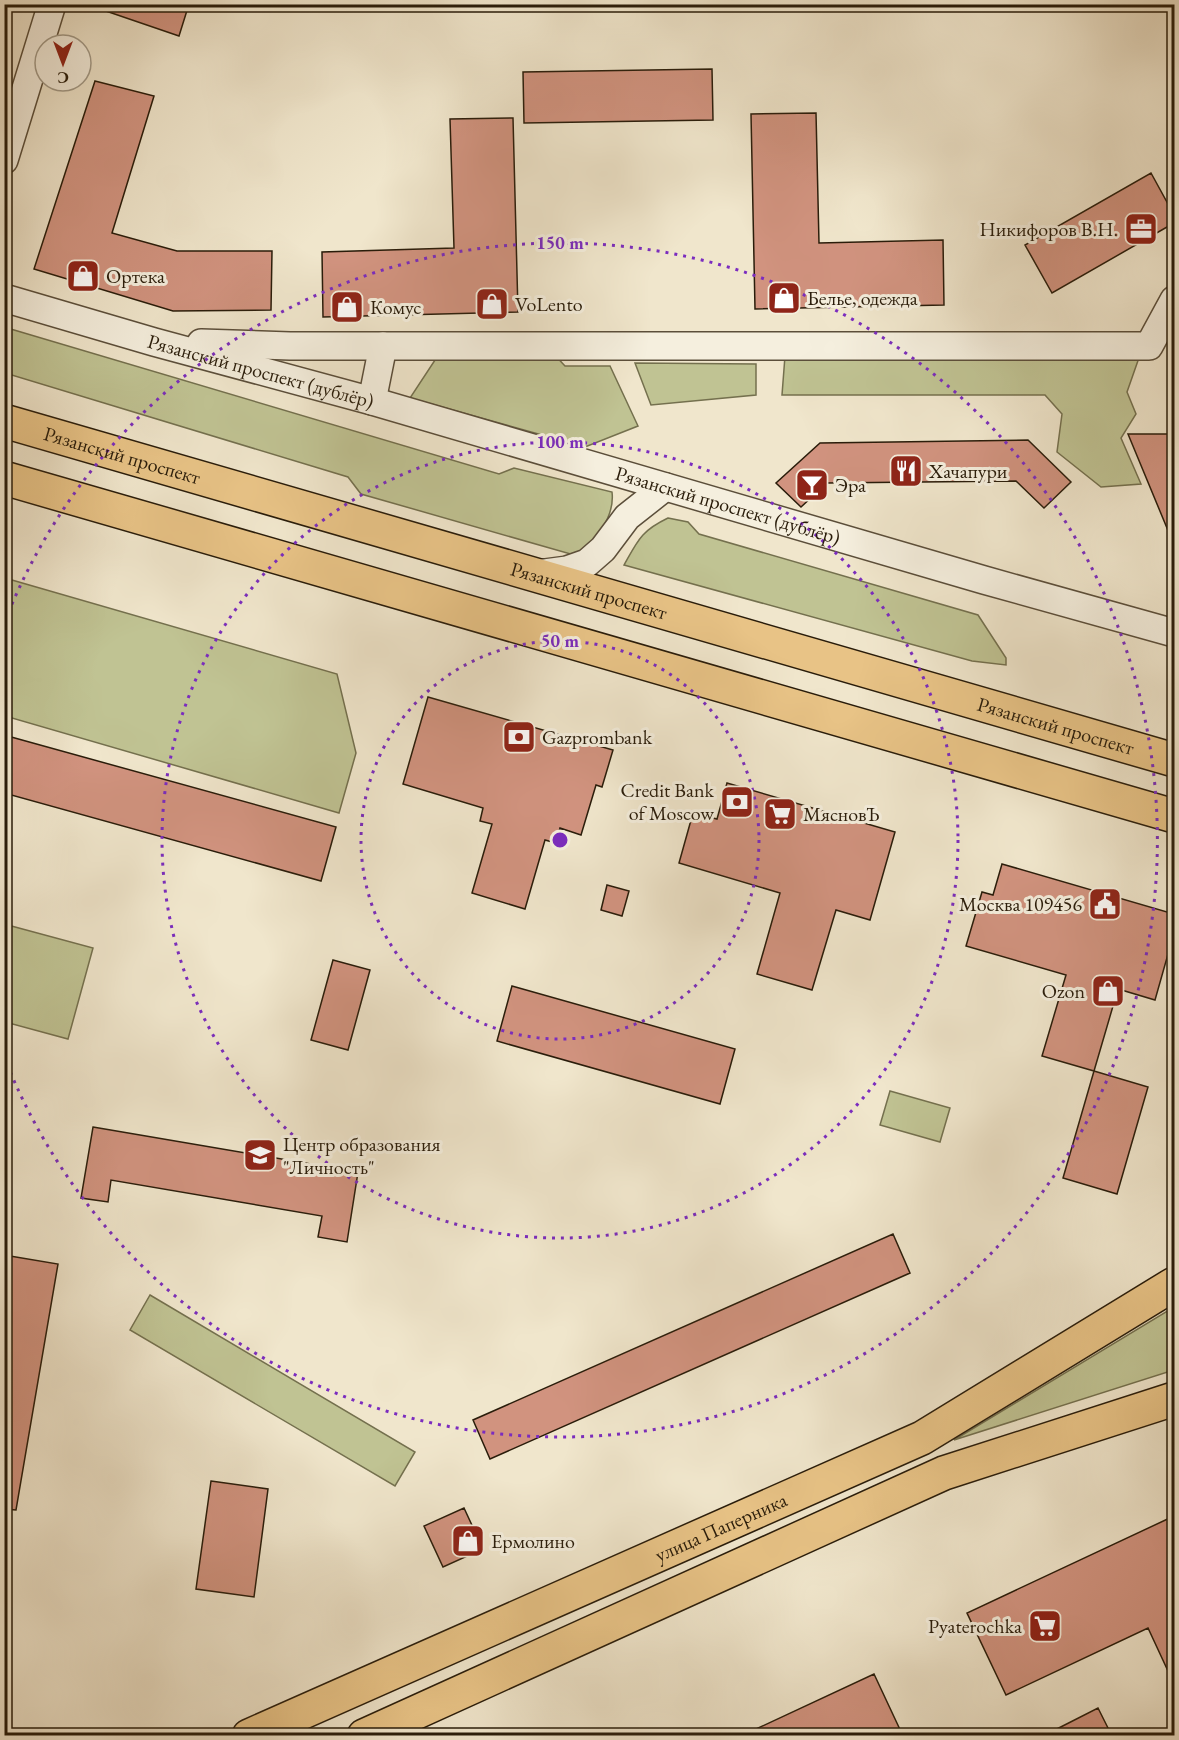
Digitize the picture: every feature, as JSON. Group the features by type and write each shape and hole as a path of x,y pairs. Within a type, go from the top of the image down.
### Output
{"main road":[{"name":"Рязанский проспект","path":"4,421 1174,760"},
{"path":"4,478 1174,816"},
{"name":"улица Паперника","path":"249,1736 922,1438 1174,1284"},
{"path":"364,1736 944,1473 1174,1399"}],"street":[{"path":"4,160 52,4"},
{"name":"Рязанский проспект (дублёр)","path":"4,298 154,342 372,401 1174,633"},
{"path":"154,342 290,346 1149,346 1174,300"},
{"path":"372,401 383,346"},
{"path":"533,574 567,570 587,563 603,549 627,517 665,487"}],"green space":[{"path":"4,327 499,474 514,468 612,492 610,511 596,537 574,555 361,494 348,477 5,373"},
{"path":"551,351 565,366 610,366 638,426 585,447 410,398 437,357"},
{"path":"1141,352 1127,392 1136,414 1121,438 1141,484 1101,487 1057,452 1062,414 1045,395 782,395 785,356"},
{"path":"635,363 756,364 756,395 651,405"},
{"path":"668,518 688,522 699,534 978,615 1006,658 1006,665 972,661 624,565 641,537 652,527"},
{"path":"5,578 337,674 356,753 339,813 5,716"},
{"path":"4,924 93,948 68,1039 5,1022"},
{"path":"890,1091 950,1108 940,1142 880,1125"},
{"path":"150,1295 415,1452 395,1486 130,1330"},
{"path":"1174,1307 1174,1370 954,1440"}],"building":[{"path":"98,4 189,4 179,36 97,8"},
{"path":"712,69 713,120 524,123 523,72"},
{"path":"95,81 154,96 112,233 177,251 272,251 271,310 173,311 34,269 93,93"},
{"path":"816,113 819,243 943,240 944,305 755,309 751,114"},
{"path":"513,118 518,312 323,317 322,252 454,248 450,119"},
{"path":"1151,173 1174,215 1174,223 1052,293 1025,245"},
{"path":"1128,434 1174,434 1174,545"},
{"path":"1028,440 1071,482 1044,508 1016,481 827,483 801,507 776,483 820,443"},
{"path":"428,697 613,750 602,787 596,785 581,835 560,828 556,843 545,840 525,909 472,893 492,824 480,821 483,808 403,784"},
{"path":"4,735 336,827 321,881 4,793"},
{"path":"727,783 895,832 870,920 836,910 812,990 757,974 780,893 679,863 693,813 717,819"},
{"path":"1002,864 1174,914 1174,933 1155,1000 1118,989 1094,1071 1042,1056 1066,975 966,946 982,892 993,895"},
{"path":"607,885 629,891 622,916 601,910"},
{"path":"333,960 370,970 348,1050 311,1040"},
{"path":"512,986 735,1049 720,1104 497,1041"},
{"path":"1094,1071 1148,1087 1117,1194 1063,1178"},
{"path":"93,1127 358,1172 347,1242 318,1237 322,1216 111,1180 108,1202 81,1198"},
{"path":"893,1234 910,1273 490,1459 473,1420"},
{"path":"4,1255 58,1264 16,1510 4,1509"},
{"path":"211,1481 268,1489 254,1597 196,1589"},
{"path":"464,1508 483,1549 443,1567 424,1526"},
{"path":"1174,1516 1174,1684 1148,1628 1006,1695 967,1613"},
{"path":"874,1674 903,1736 741,1736"},
{"path":"1098,1708 1112,1736 1043,1736"}],"place":[{"name":"Никифоров В.Н.","path":"1141,229"},
{"name":"Ортека","path":"83,276"},
{"name":"Белье, одежда","path":"784,298"},
{"name":"VoLento","path":"492,304"},
{"name":"Комус","path":"347,307"},
{"name":"Хачапури","path":"906,471"},
{"name":"Эра","path":"812,485"},
{"name":"Gazprombank","path":"519,737"},
{"name":"Credit Bank of Moscow","path":"737,802"},
{"name":"МясновЪ","path":"780,814"},
{"name":"Москва 109456","path":"1105,904"},
{"name":"Ozon","path":"1108,991"},
{"name":"Центр образования \"Личность\"","path":"260,1155"},
{"name":"Ермолино","path":"468,1541"},
{"name":"Pyaterochka","path":"1045,1626"}]}
